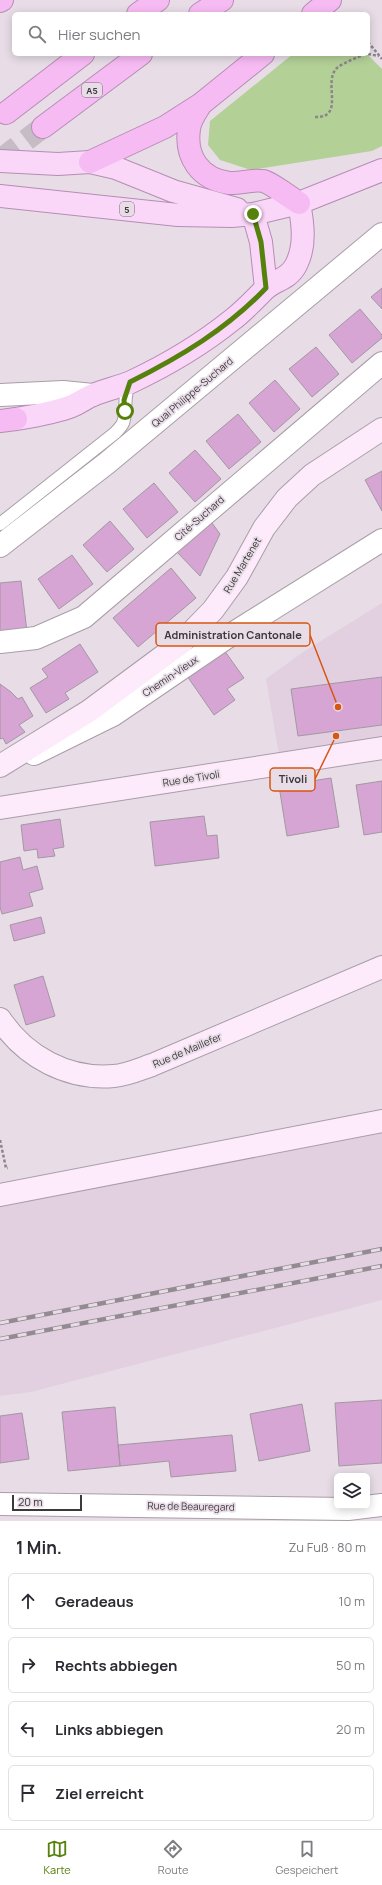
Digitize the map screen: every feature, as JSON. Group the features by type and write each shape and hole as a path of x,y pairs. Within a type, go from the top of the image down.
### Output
{"highway":[{"path":"141,12 158,0"},
{"path":"203,12 222,0"},
{"path":"315,12 330,0"},
{"path":"6,113 80,56"},
{"name":"A5","path":"43,127 139,56"},
{"path":"90,162 165,127 201,104 261,56"},
{"path":"201,104 192,118 189,128 188,145 199,170 213,179 230,183 264,181 299,203"}],"main road":[{"name":"5","path":"0,161 58,164 90,162 116,168 173,191 253,214"},
{"name":"5","path":"0,196 210,217 253,214 299,203 382,170"},
{"path":"5,424 72,406 93,395 130,382 170,362 202,343 232,320 266,288 288,276 295,266 301,255 303,222 299,203"},
{"path":"253,214 261,242 266,288"}],"street":[{"name":"Quai Philippe-Suchard","path":"0,546 107,463 382,234"},
{"name":"Cité-Suchard","path":"0,642 36,638 84,617 382,363"},
{"path":"0,395 63,392 93,395"},
{"name":"Rue Martenet","path":"6,762 89,711 181,643 214,610 237,577 264,528 287,498 312,475 382,429"},
{"name":"Chemin-Vieux","path":"6,762 32,756 113,716 232,634 382,540"},
{"name":"Rue de Tivoli","path":"0,808 382,748"},
{"name":"Rue de Maillefer","path":"0,1019 10,1033 44,1062 82,1076 115,1076 152,1065 382,967"},
{"path":"0,1195 382,1121"},
{"name":"Rue de Beauregard","path":"0,1504 348,1509 382,1505"},
{"path":"375,1521 382,1517"}],"lane":[{"path":"0,524 115,433 122,423 125,411 125,395 130,382"}],"path":[{"path":"370,44 381,57"},
{"path":"370,55 381,57"},
{"path":"315,118 323,118 329,113 333,101 331,77 337,68 363,56"}],"shaded area":[{"path":"382,603 382,758 282,773 266,679 303,652"},
{"path":"382,1121 382,1300 31,1392 0,1396 0,1195"}],"green space":[{"path":"291,56 369,56 382,69 382,146 372,151 251,170 220,160 208,145 210,121"}],"building":[{"path":"382,288 382,309 371,297"},
{"path":"360,309 382,335 382,338 352,363 329,335"},
{"path":"316,347 339,374 312,397 289,369"},
{"path":"275,380 300,409 274,432 249,403"},
{"path":"238,414 261,442 229,469 206,441"},
{"path":"195,450 221,479 195,502 169,473"},
{"path":"382,471 382,511 365,480"},
{"path":"154,483 178,512 147,538 123,509"},
{"path":"110,521 134,549 107,572 83,545"},
{"path":"212,523 220,534 200,576 175,550"},
{"path":"72,555 93,584 59,609 38,579"},
{"path":"171,568 196,598 138,647 113,618"},
{"path":"21,581 27,632 0,635 0,583"},
{"path":"80,644 98,672 65,693 69,699 46,713 30,688 48,677 42,669"},
{"path":"224,650 244,678 227,689 235,700 214,715 187,676"},
{"path":"382,677 382,725 298,736 291,689"},
{"path":"0,684 18,699 22,697 33,716 19,725 25,732 6,744 3,738 0,739"},
{"path":"331,778 339,827 287,836 279,786"},
{"path":"382,781 382,832 364,835 356,785"},
{"path":"204,816 207,836 217,835 219,858 155,866 150,822"},
{"path":"60,819 64,847 53,849 55,856 38,858 37,849 24,851 21,825"},
{"path":"20,857 23,870 37,866 43,889 29,893 33,906 2,914 0,907 0,862"},
{"path":"41,917 45,933 14,941 10,925"},
{"path":"43,976 55,1016 26,1025 14,985"},
{"path":"382,1400 382,1463 339,1466 335,1403"},
{"path":"302,1404 310,1451 259,1461 250,1414"},
{"path":"115,1407 120,1466 68,1471 62,1412"},
{"path":"22,1413 29,1459 0,1463 0,1416"},
{"path":"232,1435 236,1471 171,1477 169,1461 120,1466 118,1445"}],"tunnel":[{"path":"0,160 43,127"}],"railway":[{"path":"0,1323 382,1249"},
{"path":"0,1339 382,1266"}],"place":[{"name":"Administration Cantonale","path":"338,707"},
{"name":"Tivoli","path":"336,736"}],"route":[{"path":"125,411 124,400 126,390 130,382 170,362 202,343 232,320 254,301 266,288 261,242 253,214"}]}
